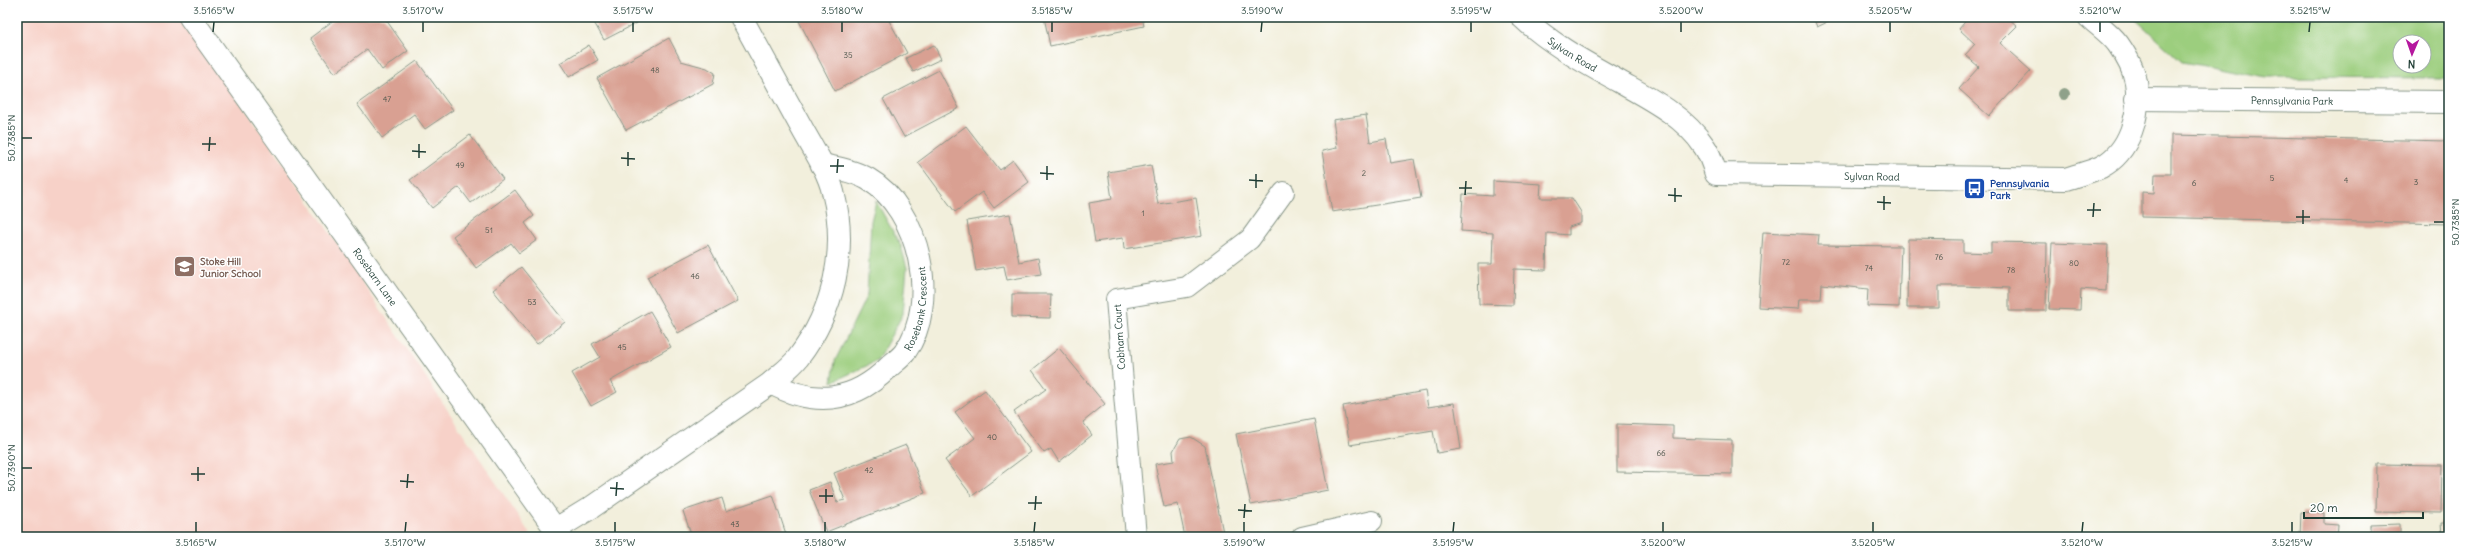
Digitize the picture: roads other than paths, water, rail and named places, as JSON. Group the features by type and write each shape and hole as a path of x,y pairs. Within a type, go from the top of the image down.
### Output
{"street":[{"name":"Rosebarn Lane","path":"190,17 559,533"},
{"path":"559,533 592,507 771,383 797,359 818,326 837,274 839,248 833,191 822,165 741,17"},
{"name":"Sylvan Road","path":"1522,17 1539,33 1574,56 1664,107 1704,145 1711,158 1716,174 2066,179 2101,167 2120,151 2131,135 2136,111 2136,82 2117,42 2089,17"},
{"name":"Pennsylvania Park","path":"2136,99 2449,102"},
{"name":"Rosebank Crescent","path":"771,383 789,393 809,398 831,398 856,393 878,378 905,352 917,326 921,305 921,277 918,250 908,221 897,205 880,187 867,178 822,165"}],"lane":[{"name":"Cobham Court","path":"1136,537 1116,299 1188,287 1250,239 1284,192"},
{"path":"1302,537 1372,521"}],"place":[{"name":"Pennsylvania Park","path":"1975,189"},
{"name":"Stoke Hill Junior School","path":"185,267"}]}
